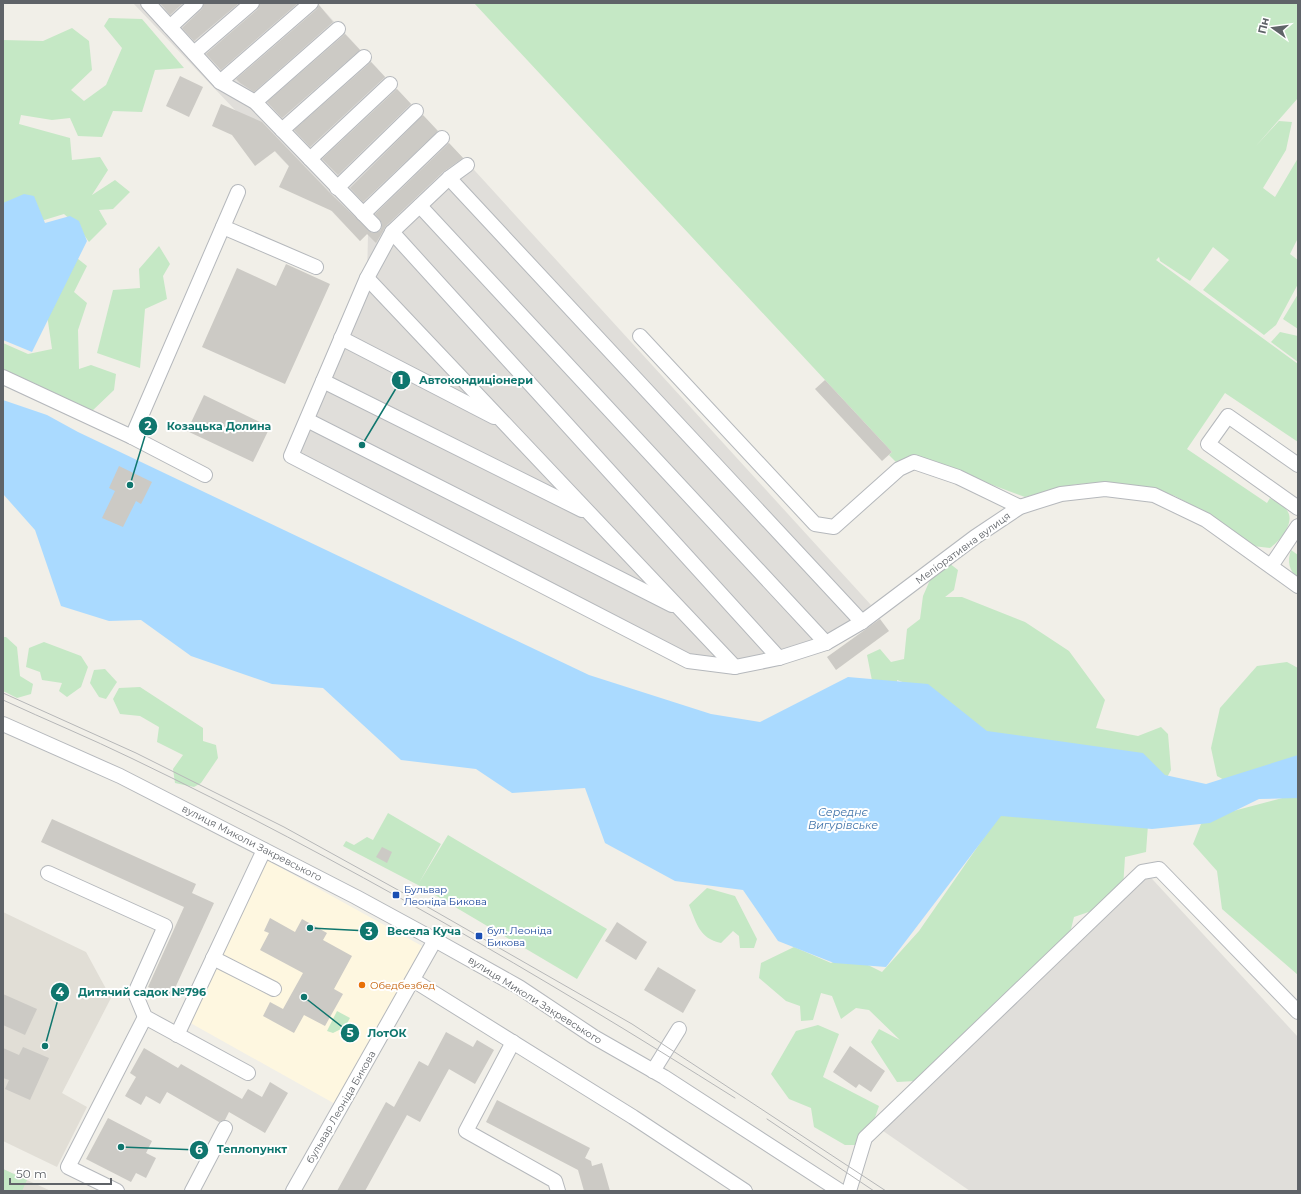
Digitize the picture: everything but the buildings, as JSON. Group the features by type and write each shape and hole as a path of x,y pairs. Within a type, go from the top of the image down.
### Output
{"street":[{"path":"148,3 220,82 255,102 374,225"},
{"path":"170,27 196,3"},
{"path":"194,53 252,3"},
{"path":"220,82 311,3"},
{"path":"255,102 338,29"},
{"path":"282,130 364,57"},
{"path":"310,159 390,84"},
{"path":"338,188 416,111"},
{"path":"363,214 442,138"},
{"path":"467,165 450,178 392,232 367,278 307,420 682,610"},
{"path":"450,178 862,622"},
{"path":"132,437 238,192"},
{"path":"420,206 826,643"},
{"path":"223,227 316,267"},
{"path":"392,232 779,658"},
{"path":"367,278 735,667"},
{"path":"640,336 815,524 834,526 899,469 914,462 958,477 1020,507"},
{"path":"341,338 503,421"},
{"path":"3,377 132,437 205,475"},
{"path":"323,381 591,514"},
{"path":"1298,466 1228,416 1208,444 1298,508"},
{"name":"Меліоративна вулиця","path":"307,420 291,456 688,661 735,667 779,658 826,643 862,622 975,537 1020,507 1061,494 1105,489 1154,496 1206,520 1298,586"},
{"path":"1271,566 1298,526"},
{"name":"вулиця Миколи Закревського","path":"3,724 120,776 435,940 519,988 594,1037 654,1071 840,1191"},
{"path":"177,1035 264,850"},
{"path":"848,1191 865,1138 1142,872 1159,869 1298,1012"},
{"path":"48,873 166,926 135,993 145,1017 248,1073"},
{"name":"бульвар Леоніда Бикова","path":"293,1191 435,940"},
{"path":"213,958 274,989"},
{"path":"413,980 633,1117 745,1191"},
{"path":"117,1191 68,1167 145,1017"},
{"path":"654,1071 679,1028"},
{"path":"513,1042 466,1131 555,1181 558,1191"},
{"path":"192,1191 225,1128"}],"shaded area":[{"path":"133,3 317,3 465,160 871,605 826,643 735,667 688,661 291,456 367,278 369,232 360,241"},
{"path":"256,854 422,946 337,1105 178,1016"},
{"path":"1142,868 1298,1037 1298,1191 970,1191 873,1124"},
{"path":"3,912 86,952 111,998 62,1093 87,1107 57,1167 3,1141"},
{"path":"3,1169 51,1191 3,1191"}],"green space":[{"path":"474,3 1298,3 1298,98 1255,147 1279,121 1292,122 1286,150 1263,188 1275,197 1298,158 1298,238 1290,254 1298,260 1298,284 1276,325 1264,335 1203,290 1229,260 1213,247 1190,281 1160,261 1159,257 1156,260 1298,364 1298,442 1225,393 1187,449 1267,503 1270,498 1286,509 1290,519 1286,530 1278,541 1270,548 1253,546 1209,515 1175,496 1153,489 1118,483 1077,484 1025,497 920,458 896,462 889,455 892,452"},
{"path":"109,18 142,19 184,68 155,70 142,112 113,111 102,137 78,136 70,118 52,120 21,115 19,124 70,138 72,160 100,157 108,170 92,195 115,180 130,192 113,209 99,210 107,224 89,242 77,225 64,214 41,221 3,207 3,40 43,41 72,28 89,41 92,70 71,90 84,101 106,85 122,48 104,26"},
{"path":"159,246 170,264 163,276 167,299 145,309 140,368 97,353 113,290 140,288 139,269"},
{"path":"73,255 87,266 74,292 87,303 78,330 79,369 91,365 116,374 114,390 91,412 63,397 43,394 25,379 3,371 3,343 28,354 52,349 46,308"},
{"path":"1298,294 1298,329 1283,319"},
{"path":"1280,332 1298,336 1298,362 1271,342"},
{"path":"1291,550 1298,555 1298,579 1291,569 1289,562"},
{"path":"949,563 958,570 954,590 945,597 962,597 1025,622 1069,651 1105,700 1096,728 1138,736 1161,727 1168,734 1171,770 1164,783 1025,761 916,687 897,680 899,698 875,696 867,655 880,649 891,662 904,659 907,629 920,619 923,596 933,573"},
{"path":"3,637 6,637 17,647 20,676 33,684 31,694 17,698 3,691"},
{"path":"44,642 81,656 88,667 81,687 67,697 59,691 62,683 42,680 40,672 26,667 29,648"},
{"path":"1287,662 1298,668 1298,761 1226,781 1217,776 1211,748 1220,708 1257,666"},
{"path":"105,669 117,682 106,699 99,697 90,683 94,670"},
{"path":"140,687 203,728 203,741 216,745 218,758 201,783 194,787 175,783 173,769 183,755 157,742 159,727 140,716 120,714 113,699 119,688"},
{"path":"1298,794 1298,975 1222,909 1217,871 1193,844 1203,819"},
{"path":"388,813 441,844 419,883 448,835 607,929 577,979 418,885 343,846 346,841 354,845 367,837 373,840"},
{"path":"1001,813 1148,825 1146,852 1125,857 1123,888 1106,906 1074,917 1068,941 916,1081 897,1082 871,1042 879,1029 900,1040 869,1010 856,1008 841,1019 832,996 821,993 813,1020 801,1021 800,1006 786,1001 759,978 761,963 794,947 831,963 848,955 882,972 919,931"},
{"path":"707,888 735,896 757,939 754,948 740,948 739,936 733,931 721,943 708,938 703,934 689,905"},
{"path":"337,1011 350,1018 345,1027 333,1033 327,1031"},
{"path":"818,1025 839,1034 823,1077 879,1106 872,1126 855,1145 845,1145 814,1127 811,1108 789,1099 771,1074 796,1031"},
{"path":"3,1169 27,1180 22,1191 3,1191"}],"water":[{"path":"24,194 34,196 45,223 70,216 79,221 87,241 32,352 3,340 3,203"},
{"name":"Середнє Вигурівське","path":"3,400 47,415 78,432 589,675 711,714 760,722 848,677 928,684 987,731 1143,753 1165,775 1206,784 1298,755 1298,798 1259,799 1210,823 1152,829 1001,816 886,967 834,963 778,941 743,890 675,881 605,843 585,788 512,793 476,769 401,760 323,688 272,684 191,656 141,620 109,621 61,606 35,530 3,494"}],"tram line":[{"path":"3,693 136,753 284,827 398,890 632,1024 886,1191"},
{"path":"3,700 117,751 211,797 363,878 514,963 662,1052 735,1098"},
{"path":"767,1119 874,1191"}],"place":[{"name":"Автокондиціонери","path":"362,445"},
{"name":"Козацька Долина","path":"130,485"},
{"name":"Бульвар Леоніда Бикова","path":"396,895"},
{"name":"Весела Куча","path":"310,928"},
{"name":"бул. Леоніда Бикова","path":"479,936"},
{"name":"Обедбезбед","path":"362,985"},
{"name":"ЛотОК","path":"304,997"},
{"name":"Дитячий садок №796","path":"45,1046"},
{"name":"Теплопункт","path":"121,1147"}]}
